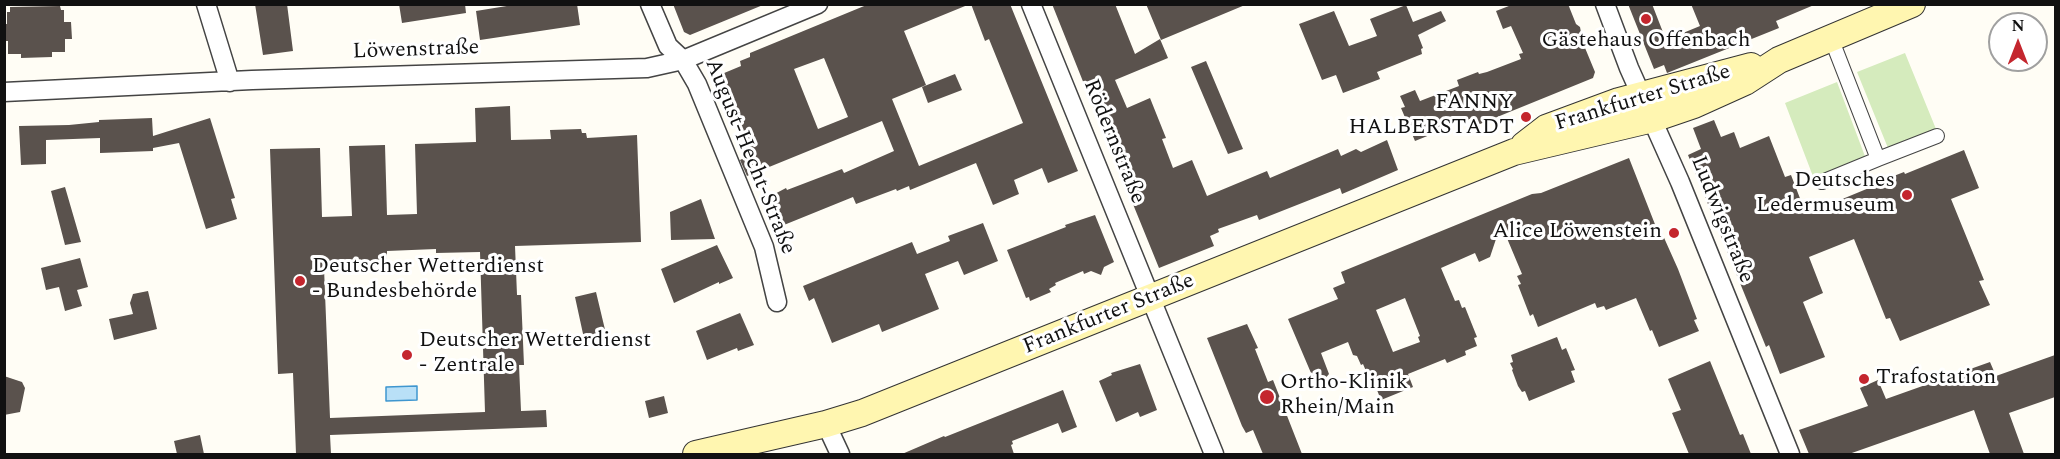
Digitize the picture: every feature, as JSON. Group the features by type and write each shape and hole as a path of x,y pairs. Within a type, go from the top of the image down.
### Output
{"main road":[{"name":"Frankfurter Straße","path":"696,454 826,424 862,413 1514,152 1653,119 1733,88 1779,60 1912,4"},
{"name":"Frankfurter Straße","path":"1514,152 1546,128 1642,94 1779,60"}],"street":[{"path":"206,4 230,82"},
{"name":"August-Hecht-Straße","path":"650,4 668,46 683,60 697,84 764,247 777,302"},
{"name":"Löwenstraße","path":"4,92 468,73 629,70 683,60 818,4"},
{"name":"Rödernstraße","path":"1031,4 1214,454"},
{"name":"Ludwigstraße","path":"1605,4 1790,454"},
{"path":"1831,38 1878,159"},
{"name":"Frankfurter Straße","path":"1625,104 1633,105 1628,109 1547,137 1543,133 1547,129 1625,104"},
{"path":"1822,182 1937,136"},
{"path":"826,424 840,454"}],"green space":[{"path":"1905,53 1936,129 1888,148 1857,72"},
{"path":"1837,82 1866,159 1814,179 1785,103"}],"water":[{"path":"417,386 417,400 386,401 386,387"}],"building":[{"path":"255,4 287,4 293,51 263,55"},
{"path":"399,4 465,4 466,13 402,23"},
{"path":"519,4 577,4 580,25 480,40 476,11"},
{"path":"673,4 763,5 690,35 684,32"},
{"path":"869,4 970,4 904,31 926,85 892,99 919,166 1023,123 989,39 985,41 971,4 1010,4 1078,171 1048,183 1042,168 1014,180 1019,194 993,205 976,163 910,190 909,186 897,191 896,189 856,204 853,197 779,227 767,198 786,188 787,190 842,169 844,173 894,151 882,121 747,176 740,160 753,154 731,102 728,103 717,76 741,66 740,61 750,57 750,53","holes":["824,58 848,117 818,129 794,69"]},
{"path":"1052,4 1115,4 1135,54 1160,39 1168,58 1115,80 1127,108 1150,98 1166,138 1162,139 1173,168 1192,160 1207,196 1267,171 1270,178 1338,149 1341,156 1356,149 1361,152 1387,140 1398,170 1342,194 1340,188 1259,220 1257,215 1218,229 1219,232 1210,236 1214,246 1159,268 1101,118 1098,119"},
{"path":"1146,4 1245,4 1245,5 1161,40"},
{"path":"1514,4 1568,4 1576,24 1580,27 1583,43 1595,72 1593,78 1475,126 1472,118 1415,141 1401,108 1405,107 1400,96 1415,90 1420,101 1459,86 1457,80 1521,59 1519,54 1523,53 1511,26 1503,29 1496,11"},
{"path":"1628,4 1652,4 1666,40 1700,26 1691,4 1814,5 1776,21 1779,28 1667,73 1664,65 1654,69"},
{"path":"1406,5 1413,22 1441,11 1446,21 1418,35 1423,48 1421,49 1422,54 1377,72 1380,79 1343,93 1336,75 1322,80 1299,24 1334,11 1349,46 1377,36 1370,19"},
{"path":"60,6 61,10 64,10 64,22 71,22 72,39 65,39 65,52 52,52 52,57 21,58 21,54 8,54 8,41 4,41 4,24 7,24 7,12 10,12 10,7"},
{"path":"1206,61 1243,149 1228,154 1191,67"},
{"path":"955,74 962,90 928,103 922,87"},
{"name":"Deutscher Wetterdienst - Bundesbehörde","path":"510,106 511,140 551,139 550,130 581,129 582,133 586,133 587,138 637,135 641,242 515,246 517,295 521,295 524,365 519,365 521,411 546,410 547,427 330,435 331,454 296,454 293,373 278,374 270,149 320,148 322,217 352,216 349,146 385,145 387,215 417,214 415,144 476,142 475,108","holes":["436,249 436,253 480,252 485,412 330,418 324,268 387,266 387,251"]},
{"path":"152,118 153,136 210,118 235,198 231,199 237,219 206,229 179,143 153,148 153,151 100,153 100,138 46,140 46,164 21,165 19,126 69,125 99,122 99,120"},
{"path":"1714,120 1721,137 1734,132 1740,148 1769,136 1785,177 1791,175 1806,214 1886,179 1904,172 1905,174 1964,150 1979,188 1951,199 1984,280 1979,281 1990,305 1900,341 1890,318 1886,319 1854,239 1809,257 1823,293 1803,302 1825,357 1780,374 1769,345 1766,347 1688,155 1701,149 1693,128"},
{"path":"1629,158 1658,232 1661,231 1678,269 1697,319 1694,320 1699,331 1659,347 1636,298 1606,310 1604,306 1597,308 1595,303 1538,327 1533,314 1530,316 1518,285 1521,284 1517,276 1522,274 1501,224 1490,257 1479,262 1475,253 1441,268 1455,301 1459,300 1462,308 1465,307 1477,337 1474,338 1477,346 1465,351 1466,355 1447,363 1445,359 1408,374 1413,387 1381,400 1369,370 1366,371 1357,356 1353,355 1348,342 1321,353 1329,374 1323,381 1314,380 1288,319 1338,299 1333,288 1345,283 1341,272 1532,194 1541,193","holes":["1405,298 1420,336 1418,337 1420,342 1393,352 1376,310"]},
{"path":"65,187 81,242 65,245 51,191"},
{"path":"701,199 715,239 671,240 670,212"},
{"path":"1095,215 1114,262 1104,267 1101,275 1091,271 1084,274 1083,271 1055,283 1056,285 1049,289 1051,292 1030,301 1029,297 1026,298 1007,250"},
{"path":"983,223 998,261 964,275 958,261 925,274 939,309 882,332 879,324 832,343 814,298 809,301 803,286 912,242 917,254 950,241 948,236"},
{"path":"717,245 733,278 674,303 661,269"},
{"path":"80,258 88,287 77,290 82,306 65,311 59,287 46,290 41,268"},
{"path":"148,291 157,329 114,340 109,319 133,314 130,303 133,294"},
{"path":"596,292 607,338 585,343 575,297"},
{"path":"740,313 754,345 738,351 737,348 707,360 696,331"},
{"path":"1247,324 1258,348 1255,349 1268,382 1273,380 1302,454 1263,454 1253,430 1246,433 1242,426 1207,338"},
{"path":"1557,337 1562,350 1566,348 1575,370 1571,371 1575,382 1529,401 1525,391 1522,392 1518,386 1510,363 1513,362 1511,355"},
{"path":"2055,355 2055,397 2009,413 2024,454 1990,454 1974,410 1849,454 1809,454 1799,430 1868,406 1860,388 1878,380 1886,399 1990,362 1996,376"},
{"path":"1710,361 1740,435 1743,434 1751,454 1689,454 1672,413 1681,410 1668,379"},
{"path":"1140,364 1157,410 1140,417 1138,412 1116,422 1099,381 1112,375 1111,373"},
{"path":"4,376 22,382 25,388 20,412 4,415"},
{"path":"1063,390 1077,427 1062,433 1058,423 1012,441 1014,454 902,454 944,436"},
{"path":"664,396 668,413 649,418 645,401"},
{"path":"200,435 204,454 177,454 174,441"}],"place":[{"name":"Gästehaus Offenbach","path":"1646,19"},
{"name":"FANNY HALBERSTADT","path":"1526,117"},
{"name":"Deutsches Ledermuseum","path":"1907,195"},
{"name":"Alice Löwenstein","path":"1674,233"},
{"name":"Deutscher Wetterdienst - Bundesbehörde","path":"300,281"},
{"name":"Deutscher Wetterdienst - Zentrale","path":"407,355"},
{"name":"Trafostation","path":"1864,379"},
{"name":"Ortho-Klinik Rhein/Main","path":"1267,397"}]}
